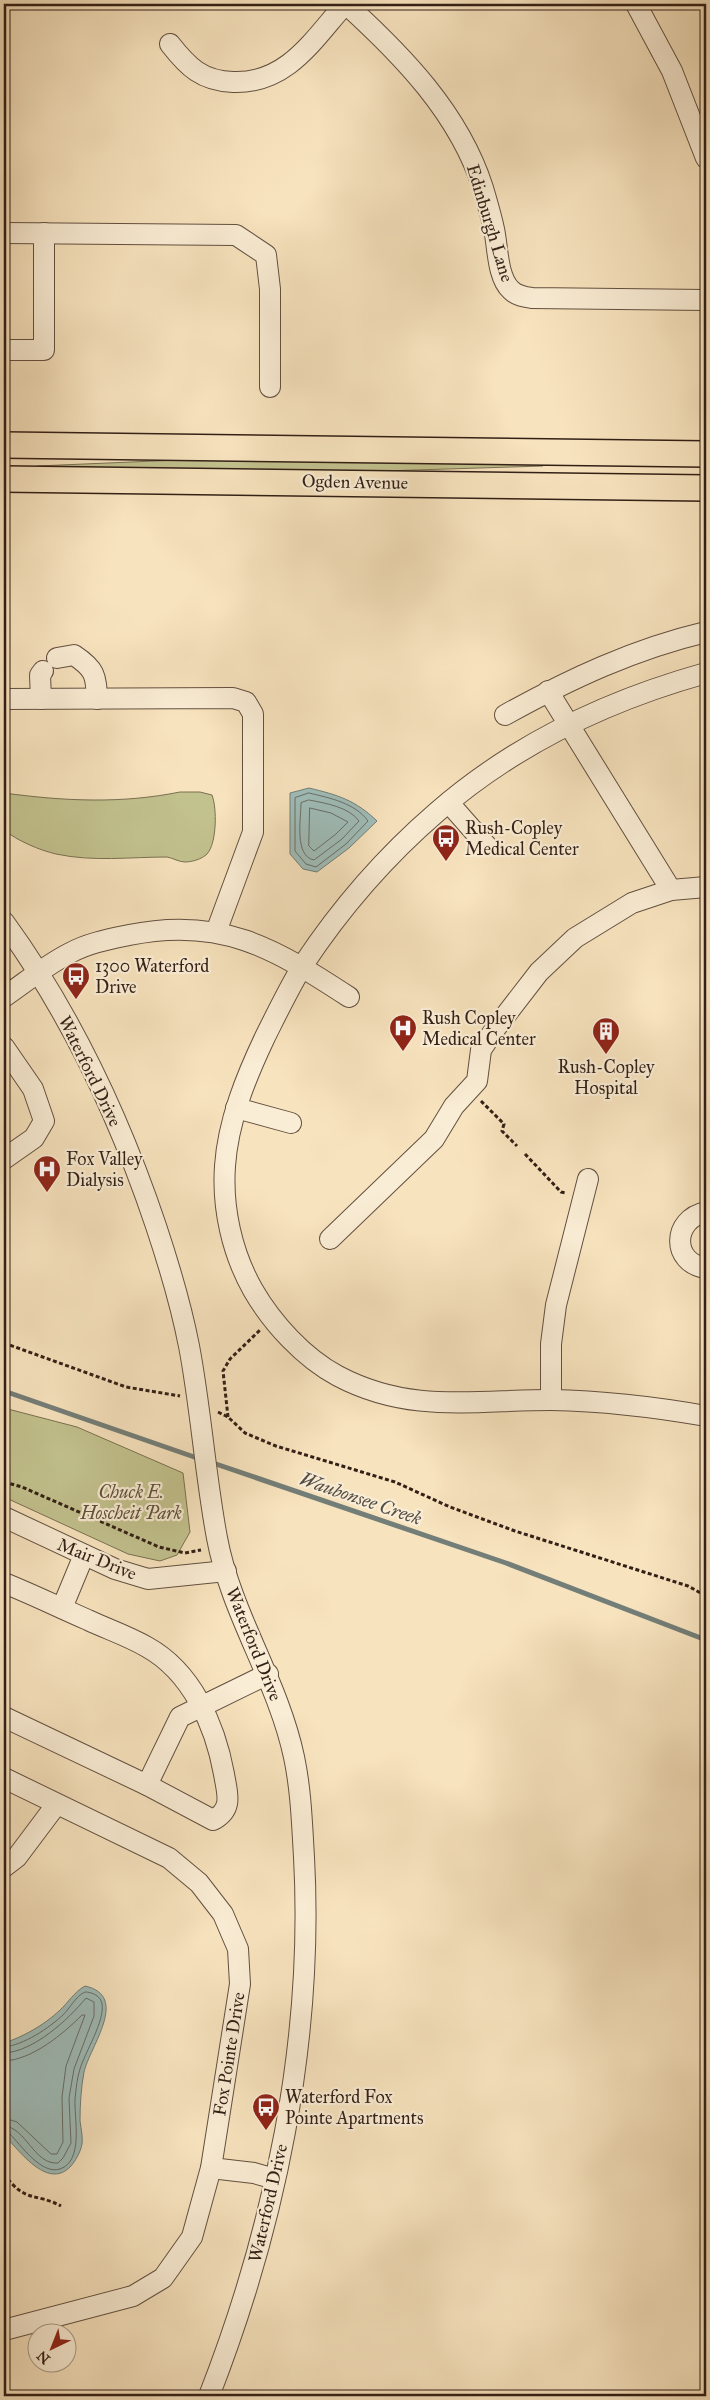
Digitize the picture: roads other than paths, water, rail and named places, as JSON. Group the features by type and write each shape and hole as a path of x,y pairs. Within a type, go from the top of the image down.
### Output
{"main road":[{"name":"Ogden Avenue","path":"4,445 706,454"},
{"name":"Ogden Avenue","path":"4,479 706,488"}],"street":[{"path":"170,44 192,70 209,78 224,82 248,82 266,78 282,70 298,57 345,4"},
{"name":"Edinburgh Lane","path":"345,4 408,65 434,96 453,125 482,186 494,228 504,280 511,290 520,296 532,298 706,300"},
{"path":"636,4 672,70 706,158"},
{"path":"4,233 236,235 266,255 270,289 270,387"},
{"path":"4,350 44,350 44,233"},
{"path":"505,715 548,691 612,661 673,640 706,632"},
{"path":"41,699 40,675 50,664 74,655 93,671 97,679 97,699"},
{"path":"706,672 657,687 568,725 503,763 450,803 399,848 364,884 302,966 262,1044 236,1108 228,1139 224,1185 230,1230 245,1276 262,1304 304,1351 336,1375 371,1391 411,1401 452,1403 551,1400 612,1404 706,1416"},
{"path":"548,691 672,890"},
{"path":"4,699 233,698 246,702 253,714 253,832 216,932"},
{"path":"450,803 486,845"},
{"path":"330,1239 434,1140 454,1106 476,1080 481,1050 517,998 539,972 575,938 632,903 672,890 706,887"},
{"name":"Waterford Drive","path":"4,922 37,972 92,1071 138,1173 172,1274 208,1418 215,1524 226,1572 286,1722 295,1760 301,1802 306,1910 297,2050 275,2180 259,2248 209,2396"},
{"path":"4,997 37,972 72,952 116,938 179,928 216,932 268,949 302,966 348,997"},
{"path":"4,1047 33,1089 44,1121 34,1138 4,1159"},
{"path":"236,1108 290,1123"},
{"path":"551,1400 551,1344 556,1306 586,1188"},
{"path":"706,1212 690,1218 684,1226 680,1243 688,1260 695,1265 706,1268"},
{"name":"Mair Drive","path":"4,1517 115,1569 148,1579 226,1572"},
{"path":"62,1608 84,1555"},
{"path":"4,1717 214,1820 222,1816 228,1804 223,1771 201,1705 186,1681 171,1665 148,1647 62,1608 5,1587"},
{"path":"146,1785 180,1717 201,1705 268,1674"},
{"name":"Fox Pointe Drive","path":"4,1778 56,1805 169,1858 199,1882 223,1914 238,1949 240,1984 211,2168 192,2237 163,2278 133,2296 4,2330"},
{"path":"4,1867 17,1857 56,1805"},
{"path":"211,2168 254,2173 275,2180"}],"water":[{"path":"309,788 346,799 377,821 349,848 317,872 303,869 290,854 290,793"},
{"path":"85,1986 98,1992 105,2000 104,2023 84,2072 80,2103 82,2144 80,2150 70,2167 61,2173 52,2174 43,2171 25,2158 4,2135 4,2043 40,2026"}],"waterway":[{"name":"Waubonsee Creek","path":"4,1391 200,1459"},
{"name":"Waubonsee Creek","path":"210,1462 506,1563 706,1640"}],"place":[{"name":"Rush-Copley Medical Center","path":"446,862"},
{"name":"1300 Waterford Drive","path":"76,1000"},
{"name":"Rush Copley Medical Center","path":"403,1052"},
{"name":"Rush-Copley Hospital","path":"606,1055"},
{"name":"Fox Valley Dialysis","path":"47,1193"},
{"name":"Waterford Fox Pointe Apartments","path":"266,2131"}],"park label":[{"name":"Chuck E. Hoscheit Park","path":"131,1502"}]}
